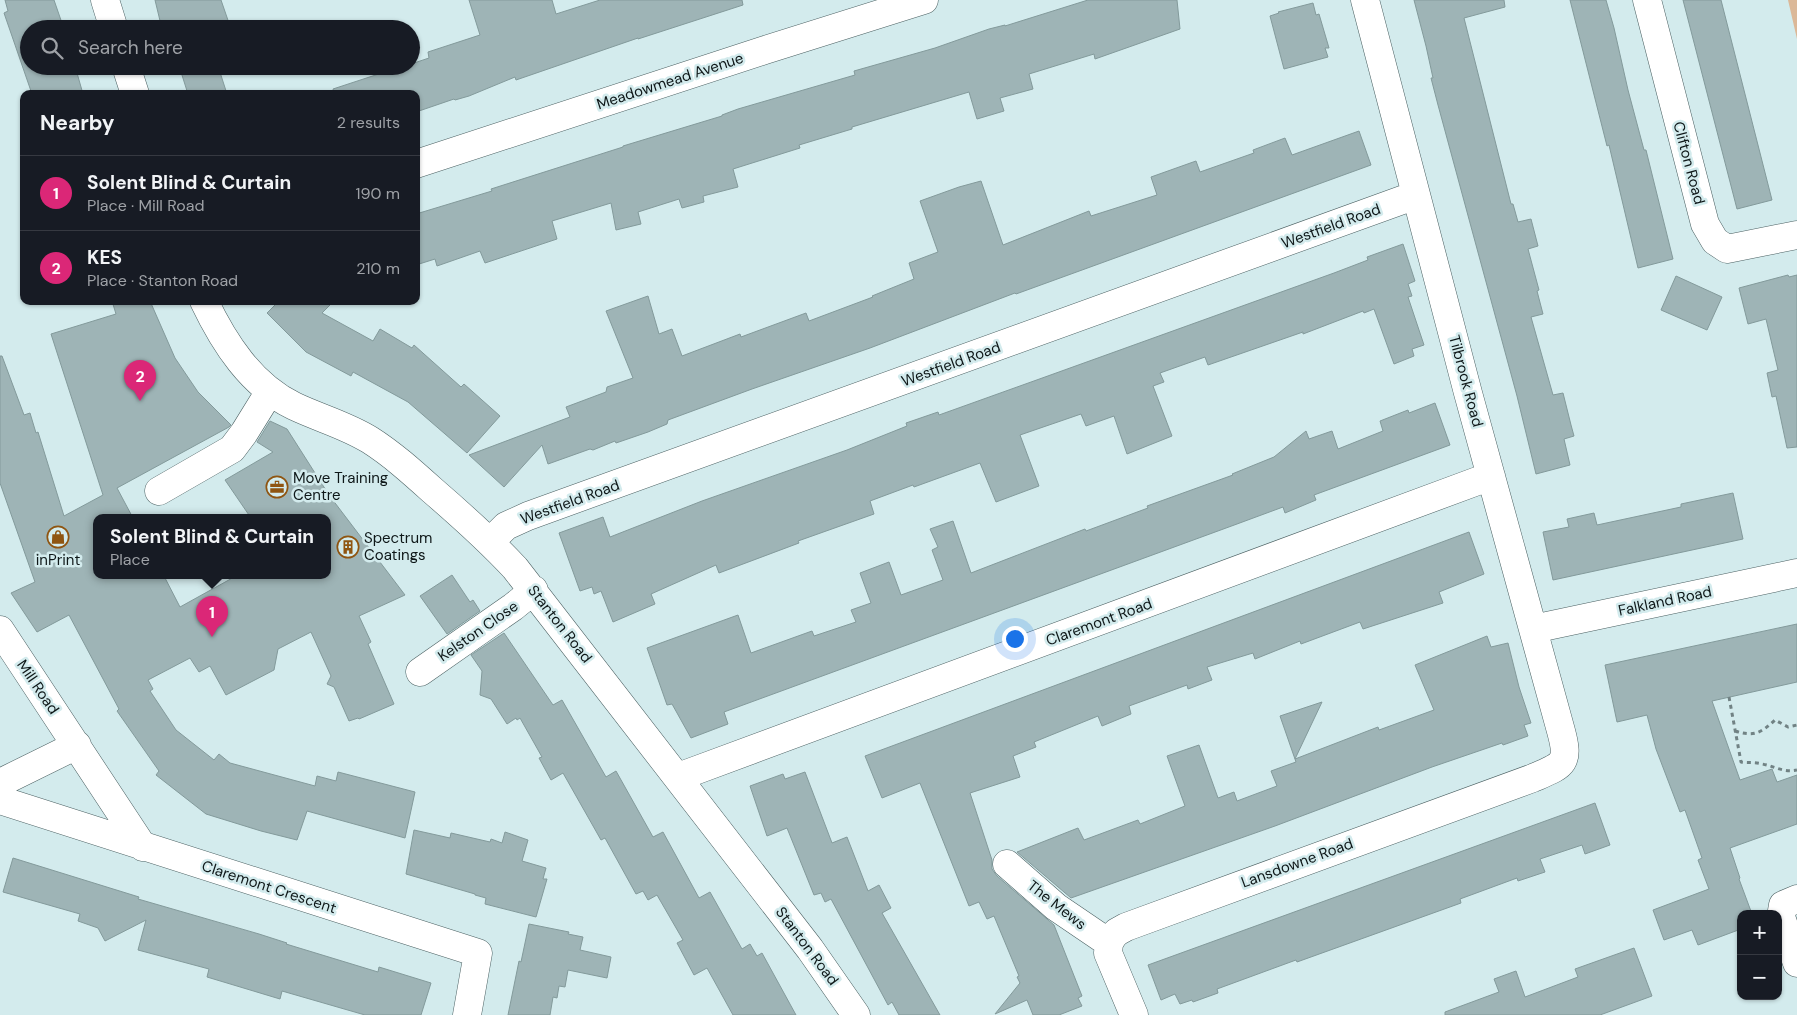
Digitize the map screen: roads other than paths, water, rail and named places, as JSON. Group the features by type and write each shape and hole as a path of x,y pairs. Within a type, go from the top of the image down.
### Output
{"street":[{"path":"105,0 111,20"},
{"name":"Meadowmead Avenue","path":"420,163 924,0"},
{"name":"Tilbrook Road","path":"1365,0 1565,747 1565,756 1562,762"},
{"name":"Clifton Road","path":"1647,0 1705,224 1714,241 1728,249 1797,235"},
{"path":"129,75 134,90"},
{"name":"Westfield Road","path":"490,542 506,526 522,519 1416,195"},
{"name":"Stanton Road","path":"206,305 223,337 239,360 270,391 293,406 343,426 369,439 410,470 490,542 534,590 810,949 856,1015"},
{"path":"159,491 232,449 244,434 270,391"},
{"name":"Claremont Road","path":"678,777 1491,476"},
{"name":"Falkland Road","path":"1533,629 1797,573"},
{"name":"Kelston Close","path":"420,672 513,607 534,590"},
{"name":"Mill Road","path":"0,630 143,846"},
{"path":"0,783 77,745"},
{"name":"Lansdowne Road","path":"1109,943 1117,932 1126,927 1533,778 1557,767 1562,762"},
{"name":"Claremont Crescent","path":"0,800 478,953 466,1015"},
{"name":"The Mews","path":"1007,864 1056,907 1109,943"},
{"path":"1797,899 1783,905 1781,917 1797,963"},
{"path":"1109,943 1108,953 1134,1015"}],"place":[{"name":"KES","path":"140,401"},
{"name":"Move Training Centre","path":"277,487"},
{"name":"inPrint","path":"58,537"},
{"name":"Spectrum Coatings","path":"348,547"},
{"name":"Solent Blind & Curtain","path":"212,637"}]}
